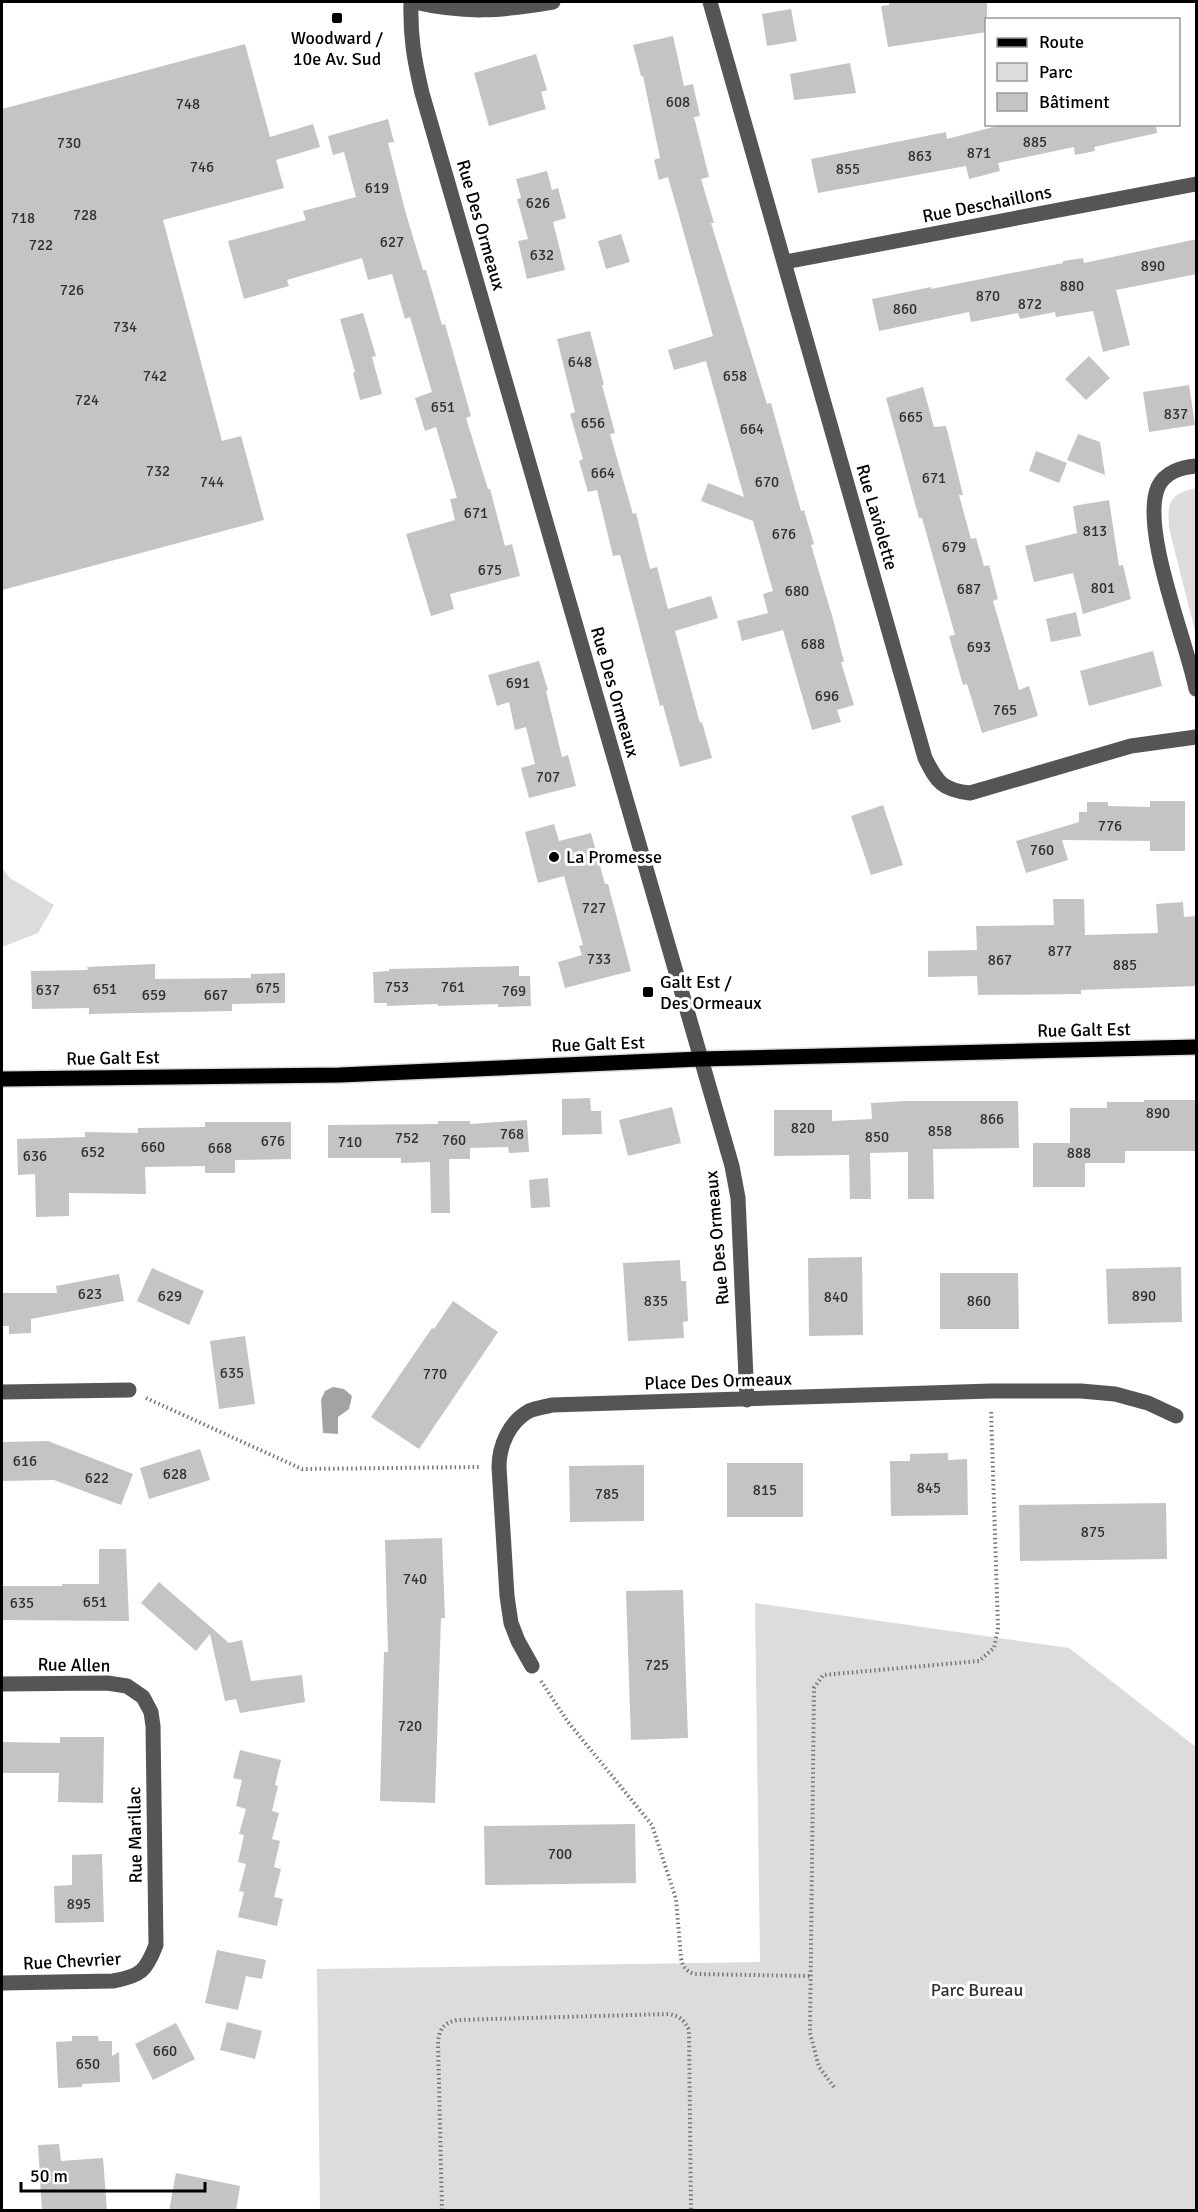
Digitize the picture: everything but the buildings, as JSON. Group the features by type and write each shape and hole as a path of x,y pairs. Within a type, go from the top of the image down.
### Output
{"main road":[{"name":"Rue Galt Est","path":"2,1079 340,1074 700,1059 1197,1047"}],"street":[{"path":"413,2 462,11 521,8 553,2"},
{"name":"Rue Des Ormeaux","path":"413,2 410,35 422,93 732,1166 738,1198 747,1400"},
{"name":"Rue Laviolette","path":"710,2 925,758 935,779 951,791 970,793 1131,747 1197,737"},
{"name":"Rue Deschaillons","path":"785,262 1197,184"},
{"path":"1197,466 1187,466 1169,473 1159,485 1154,501 1159,554 1197,689"},
{"path":"2,1392 129,1390"},
{"name":"Place Des Ormeaux","path":"532,1666 518,1641 510,1614 499,1467 499,1454 505,1438 518,1419 530,1411 552,1405 991,1391 1081,1391 1115,1394 1148,1402 1176,1416"},
{"name":"Rue Allen","path":"2,1684 107,1683 127,1686 143,1697"},
{"name":"Rue Marillac","path":"143,1697 151,1712 153,1726 156,1945 144,1971"},
{"name":"Rue Chevrier","path":"2,1983 113,1981 129,1978 144,1971"}],"path":[{"path":"129,1390 302,1469 499,1467"},
{"path":"834,2087 819,2067 810,2033 814,1688 823,1675 979,1661 994,1648 998,1628 991,1391"},
{"path":"532,1666 567,1722 652,1825 676,1899 682,1966 694,1974 811,1976"},
{"path":"442,2211 438,2041 440,2031 446,2023 458,2020 669,2014 684,2020 689,2030 691,2211"}],"green space":[{"path":"1196,488 1196,635 1169,528 1169,512 1172,500 1176,496"},
{"path":"2,868 10,878 54,905 38,933 2,947"},
{"name":"Parc Bureau","path":"755,1603 1069,1648 1196,1747 1196,2210 320,2210 317,1969 760,1962"}],"shaded area":[{"path":"333,1387 344,1389 352,1396 349,1409 338,1417 338,1434 323,1433 321,1400 325,1391"}],"place":[{"name":"Woodward / 10e Av. Sud","path":"337,18"},
{"name":"La Promesse","path":"554,857"},
{"name":"Galt Est / Des Ormeaux","path":"648,992"}]}
